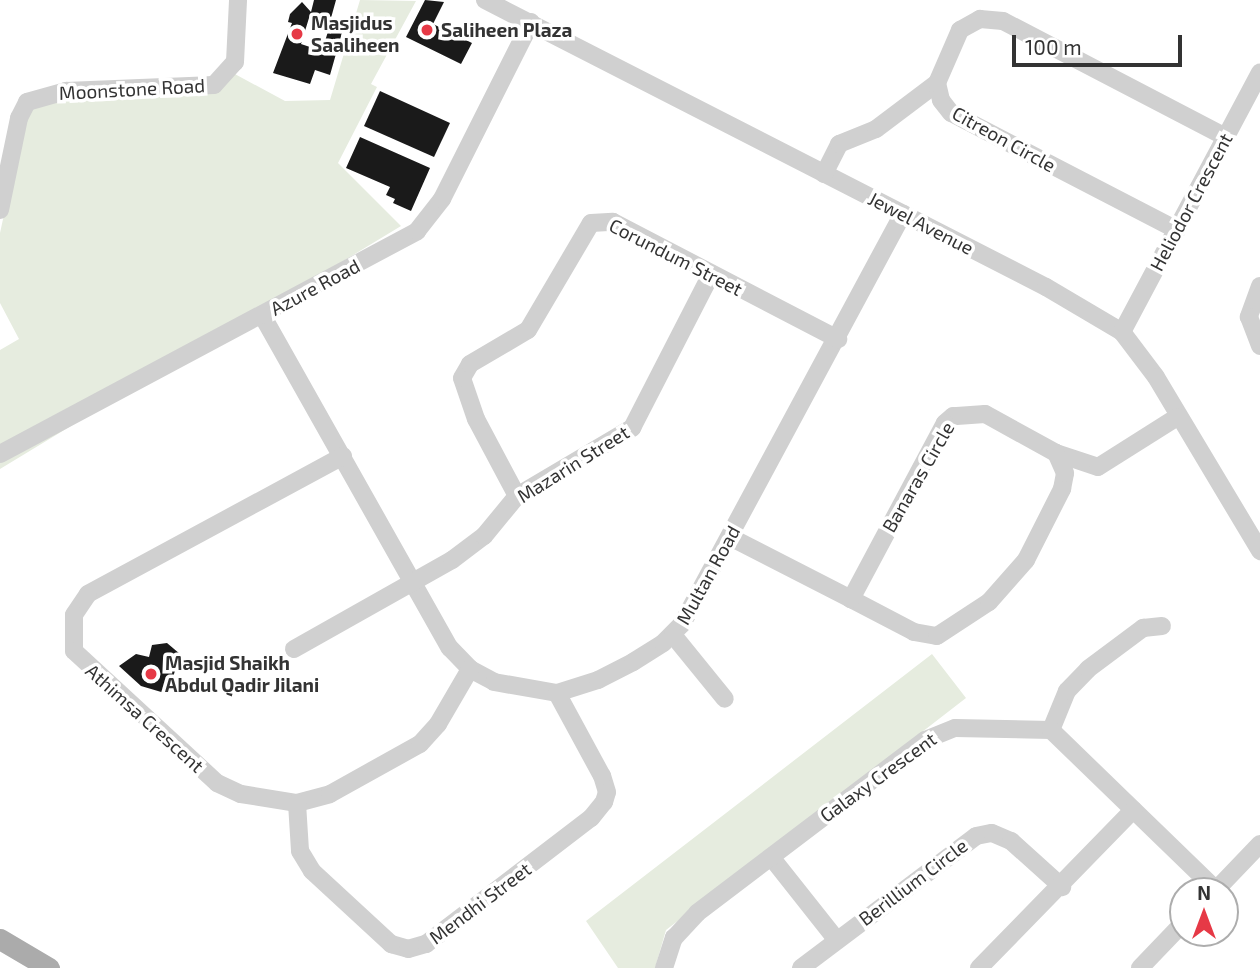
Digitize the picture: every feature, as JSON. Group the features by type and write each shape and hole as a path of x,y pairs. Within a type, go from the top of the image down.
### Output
{"main road":[{"path":"0,939 49,968"}],"street":[{"name":"Moonstone Road","path":"0,210 19,118 27,102 66,91 214,85 235,62 238,0"},
{"name":"Jewel Avenue","path":"485,0 1046,286 1122,332 1144,358 1177,417 1260,551"},
{"name":"Citreon Circle","path":"1177,229 951,113 941,100 937,83 960,30 972,21 988,18 1003,21 1226,137"},
{"name":"Azure Road","path":"0,454 262,315 424,225 442,199 531,22"},
{"name":"Heliodor Crescent","path":"1122,332 1260,72"},
{"path":"824,174 839,144 876,129 937,83"},
{"name":"Multan Road","path":"262,315 450,648 470,669 505,686 557,693 598,680 673,635 730,537 903,214"},
{"name":"Corundum Street","path":"517,496 475,419 462,378 470,364 528,330 584,229 598,220 613,222 838,339"},
{"name":"Mazarin Street","path":"294,649 415,584 476,544 517,496 632,428 711,274"},
{"path":"1260,286 1249,317 1260,346"},
{"name":"Banaras Circle","path":"851,599 945,423 953,416 985,414 1056,453"},
{"path":"1056,453 1098,467 1177,417"},
{"path":"730,537 928,636 941,635 1003,590 1026,560 1062,489 1065,473 1056,453"},
{"name":"Athimsa Crescent","path":"343,456 97,588 80,601 72,624 72,645 79,658 218,783 242,794 297,803 330,794 420,744 438,724 470,669"},
{"path":"1162,626 1143,628 1082,674 1067,691 1051,730 1202,877"},
{"path":"673,635 725,699"},
{"name":"Mendhi Street","path":"297,803 300,851 312,872 391,944 408,949 426,944 591,818 604,802 607,792 602,776 557,693"},
{"name":"Galaxy Crescent","path":"664,968 680,929 934,734 968,728 1051,730"},
{"path":"979,968 1062,887 1133,810"},
{"name":"Berillium Circle","path":"801,968 968,840 984,834 1011,841 1062,887"},
{"path":"1228,877 1260,844"},
{"path":"771,857 836,939"},
{"path":"1140,968 1169,938"}],"shaded area":[{"path":"360,0 416,1 371,84 377,87 338,163 401,226 0,469 0,350 19,339 0,303 0,233 26,113 33,102 143,90 201,96 210,93 233,73 285,101 330,100"},
{"path":"932,654 966,698 666,930 655,968 618,968 586,921"}],"building":[{"name":"Masjidus Saaliheen","path":"314,0 336,0 331,18 345,22 330,75 315,70 310,84 273,73 292,23 288,22 290,14 302,2 311,12","holes":["309,18 330,25 322,51 301,44"]},
{"name":"Saliheen Plaza","path":"425,0 444,2 433,24 472,43 461,64 406,37"},
{"path":"380,91 450,123 434,157 364,126"},
{"path":"360,137 430,168 411,211 393,203 395,199 386,195 390,187 346,168"},
{"name":"Masjid Shaikh Abdul Qadir Jilani","path":"167,643 180,654 168,694 141,686 119,666 136,654 149,657 152,645"}],"place":[{"name":"Saliheen Plaza","path":"427,30"},
{"name":"Masjidus Saaliheen","path":"297,34"},
{"name":"Masjid Shaikh Abdul Qadir Jilani","path":"151,674"}]}
